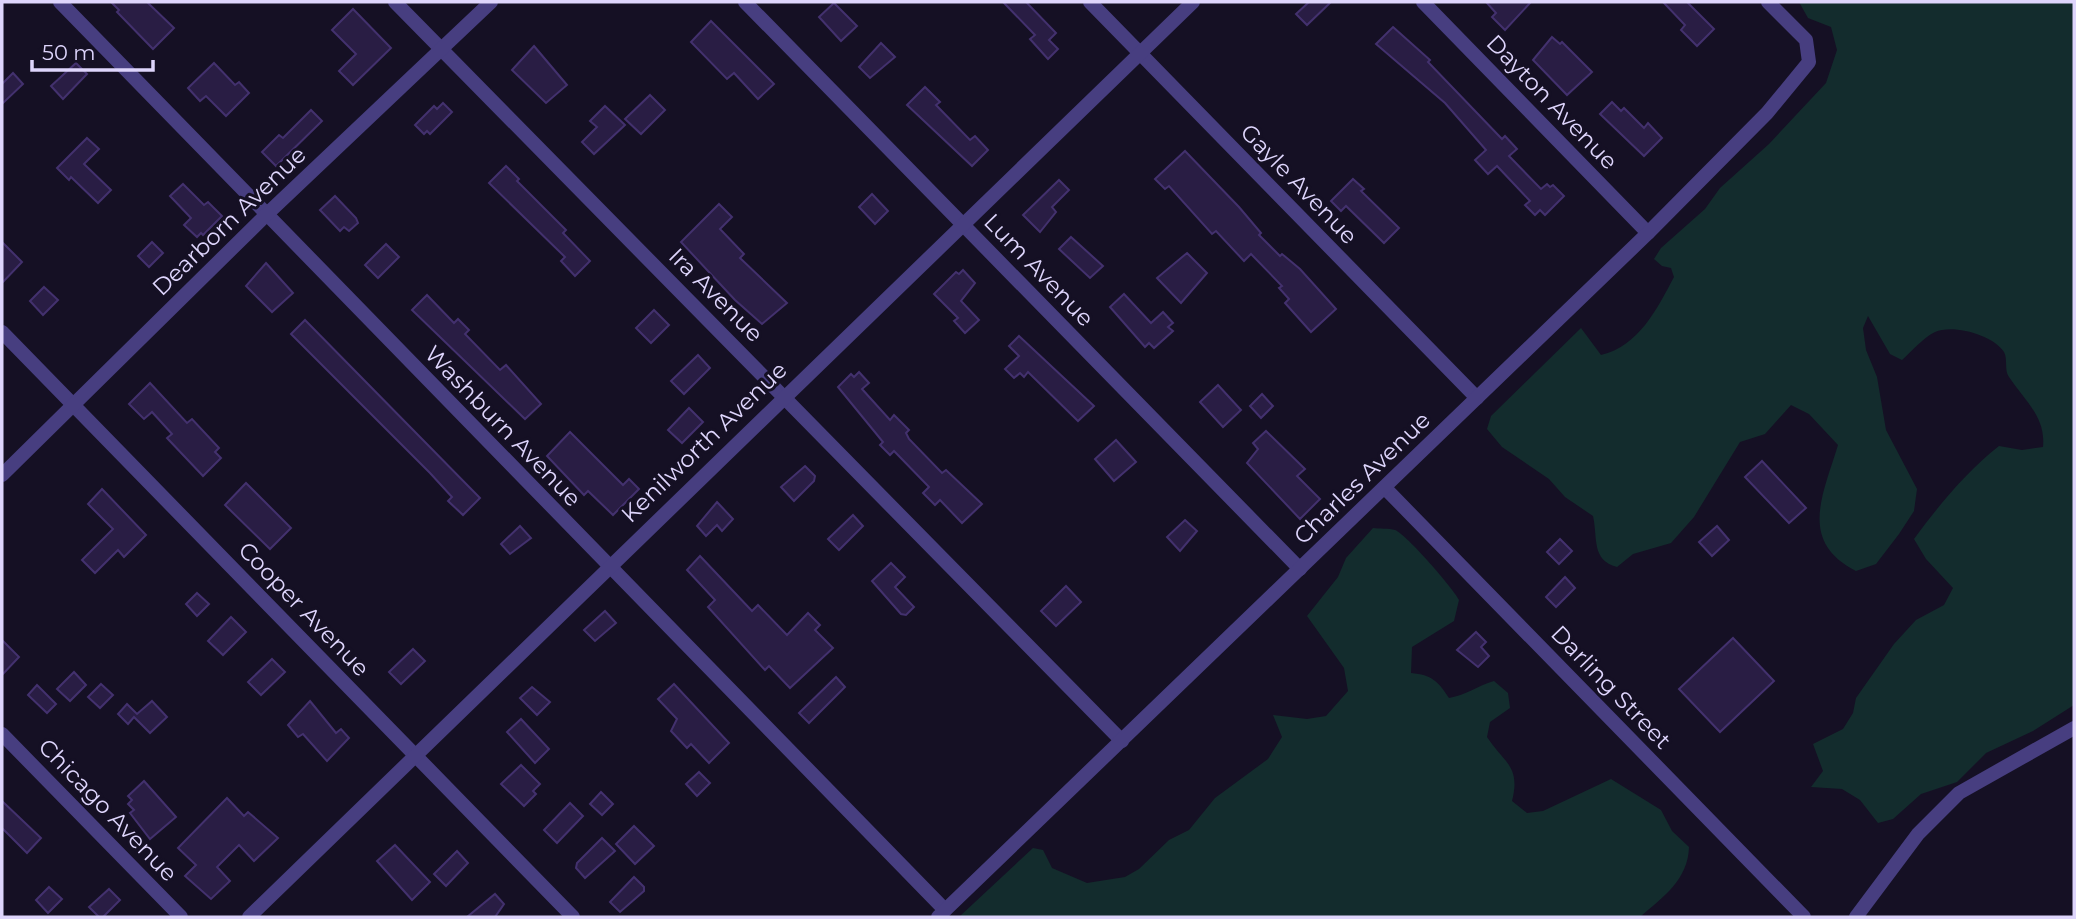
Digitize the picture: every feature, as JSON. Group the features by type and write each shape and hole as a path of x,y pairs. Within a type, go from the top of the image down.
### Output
{"street":[{"name":"Washburn Avenue","path":"60,2 608,566 941,914"},
{"name":"Ira Avenue","path":"395,2 1122,741"},
{"name":"Dearborn Avenue","path":"2,475 266,215 491,2"},
{"name":"Lum Avenue","path":"746,2 1300,569"},
{"name":"Gayle Avenue","path":"1090,2 1477,398"},
{"name":"Kenilworth Avenue","path":"249,917 608,566 1193,2"},
{"name":"Dayton Avenue","path":"1423,2 1648,233"},
{"name":"Charles Avenue","path":"941,914 1648,233 1767,113 1808,62 1806,40 1768,2"},
{"name":"Cooper Avenue","path":"2,332 573,917"},
{"name":"Darling Street","path":"1385,488 1804,917"},
{"path":"1856,917 1918,834 1959,793 2074,728"},
{"name":"Chicago Avenue","path":"2,734 181,917"}],"green space":[{"path":"1799,2 2074,2 2074,705 2033,731 1986,753 1957,782 1921,794 1893,819 1878,823 1860,800 1842,789 1811,787 1823,771 1813,744 1843,729 1853,713 1856,698 1894,644 1916,620 1944,605 1953,588 1926,559 1914,539 1923,526 1964,478 1999,446 2022,450 2043,447 2038,418 2009,377 2005,355 1999,346 1982,336 1962,330 1943,330 1927,337 1902,360 1890,354 1868,316 1863,328 1866,350 1877,377 1886,430 1917,489 1914,511 1899,534 1876,564 1856,571 1838,559 1827,546 1821,531 1822,499 1838,445 1809,414 1791,405 1765,434 1740,442 1694,517 1671,543 1633,554 1617,567 1609,564 1599,554 1593,516 1565,497 1549,479 1502,447 1487,429 1491,416 1581,328 1601,355 1626,344 1636,335 1653,313 1674,277 1671,268 1662,266 1654,259 1661,248 1705,209 1720,188 1769,144 1826,83 1837,50 1831,27 1808,18"},
{"path":"1373,528 1393,529 1401,534 1429,562 1459,600 1454,621 1412,647 1411,673 1434,680 1449,698 1494,681 1508,693 1510,708 1490,722 1487,737 1513,772 1512,801 1527,813 1543,811 1611,779 1661,810 1672,831 1689,847 1684,869 1665,895 1640,917 959,917 1033,848 1043,850 1052,868 1087,883 1125,877 1139,869 1169,840 1189,830 1215,798 1268,759 1282,737 1273,715 1307,719 1326,716 1348,691 1344,668 1307,616 1338,577 1346,558"}],"building":[{"path":"111,2 147,2 174,28 153,49 117,12 119,10"},
{"path":"1003,2 1026,2 1056,33 1049,40 1058,49 1048,59 1030,39 1035,35"},
{"path":"1309,2 1331,2 1307,25 1296,14"},
{"path":"1486,2 1531,2 1505,30 1492,17 1496,13"},
{"path":"1663,2 1687,2 1714,29 1697,46 1681,30 1685,25"},
{"path":"834,3 857,26 841,41 819,17"},
{"path":"353,9 391,48 353,85 339,71 356,54 332,30"},
{"path":"711,21 774,84 758,99 734,73 727,79 691,42"},
{"path":"1393,27 1430,60 1428,62 1502,139 1505,136 1517,149 1509,156 1541,189 1547,184 1550,187 1553,185 1564,196 1545,215 1540,210 1535,215 1525,205 1530,201 1497,166 1488,174 1475,160 1486,150 1445,103 1376,44"},
{"path":"1552,37 1560,44 1562,42 1592,72 1567,95 1533,60"},
{"path":"881,43 895,57 870,78 859,67"},
{"path":"534,46 567,85 546,103 512,70"},
{"path":"76,63 87,74 63,99 51,86"},
{"path":"214,63 235,85 239,82 249,93 226,116 206,96 200,101 188,88"},
{"path":"13,73 23,84 2,104 2,84"},
{"path":"925,87 940,102 936,105 970,140 975,136 988,150 972,166 907,105"},
{"path":"650,95 665,110 641,134 625,119"},
{"path":"1612,102 1621,111 1624,108 1644,128 1648,123 1662,138 1644,156 1600,114"},
{"path":"443,103 452,112 430,134 427,131 424,134 415,125 434,106 437,109"},
{"path":"605,106 625,125 594,154 582,142 597,127 590,121"},
{"path":"311,110 322,121 276,166 262,152 279,135 283,138"},
{"path":"87,138 99,149 84,164 111,190 98,203 71,177 69,180 57,168"},
{"path":"1185,151 1239,207 1261,233 1259,235 1280,256 1282,254 1300,269 1336,309 1311,332 1285,303 1289,299 1279,288 1282,286 1251,254 1244,261 1216,231 1212,234 1169,186 1165,189 1155,179"},
{"path":"506,166 519,179 517,181 566,230 563,233 590,261 575,276 561,261 565,257 489,183"},
{"path":"1353,179 1364,189 1361,191 1399,228 1384,243 1346,206 1341,211 1331,201"},
{"path":"1059,180 1069,190 1052,207 1056,212 1040,232 1023,215"},
{"path":"183,184 204,205 208,202 222,216 203,235 201,233 197,237 184,225 191,218 170,196"},
{"path":"872,194 888,211 875,224 859,207"},
{"path":"335,196 358,223 349,231 344,227 340,231 320,210"},
{"path":"719,204 732,217 720,229 744,254 740,258 787,303 762,324 735,300 681,242"},
{"path":"1071,237 1103,266 1090,278 1059,249"},
{"path":"2,242 22,262 2,283"},
{"path":"152,242 163,253 149,267 138,256"},
{"path":"386,244 399,257 378,278 365,265"},
{"path":"1187,253 1207,273 1181,303 1157,278"},
{"path":"266,263 293,293 272,312 246,286"},
{"path":"963,270 975,283 961,301 979,320 965,333 954,321 958,318 934,294 956,272 959,274"},
{"path":"44,287 58,300 43,315 30,301"},
{"path":"1124,294 1151,323 1163,312 1173,323 1168,327 1173,331 1154,348 1149,343 1145,347 1110,307"},
{"path":"427,295 454,323 458,319 469,330 465,334 500,370 506,365 541,404 525,419 412,310"},
{"path":"654,310 669,325 651,343 636,328"},
{"path":"305,320 480,498 463,515 448,501 452,497 430,473 291,334"},
{"path":"1019,336 1094,406 1078,421 1028,372 1024,377 1020,373 1014,378 1005,369 1019,356 1009,346"},
{"path":"698,355 710,368 684,394 671,381"},
{"path":"859,372 869,383 862,389 890,420 894,415 909,430 906,433 909,439 942,473 946,470 982,504 962,523 940,500 935,505 923,493 929,487 894,451 890,455 880,445 883,442 838,387 851,374 854,377"},
{"path":"150,383 187,423 192,419 219,448 215,452 221,458 203,476 167,438 172,434 152,412 144,419 129,404"},
{"path":"1218,385 1241,410 1223,427 1200,402"},
{"path":"1262,394 1273,406 1261,418 1250,406"},
{"path":"689,408 703,422 682,443 668,430"},
{"path":"1266,431 1305,469 1297,476 1320,499 1300,519 1247,463 1258,449 1253,443"},
{"path":"570,432 623,485 629,479 639,489 613,515 588,491 584,495 547,456"},
{"path":"1116,440 1136,462 1114,481 1095,459"},
{"path":"1762,461 1806,508 1789,523 1745,477"},
{"path":"805,466 815,476 814,481 794,501 781,487"},
{"path":"246,483 291,528 270,549 225,505"},
{"path":"102,489 146,535 124,557 118,550 95,573 82,560 113,529 88,504"},
{"path":"717,502 733,519 722,531 717,525 706,536 697,526"},
{"path":"853,515 863,526 839,550 828,539"},
{"path":"1185,520 1197,531 1180,551 1167,537"},
{"path":"520,526 531,538 510,554 501,544"},
{"path":"1717,526 1729,540 1712,556 1699,542"},
{"path":"1560,539 1572,551 1559,564 1547,552"},
{"path":"700,556 752,611 758,605 787,635 808,613 820,625 815,630 833,648 790,688 769,666 765,670 708,607 715,600 687,570"},
{"path":"891,563 905,577 895,587 914,607 906,615 901,614 872,581"},
{"path":"1565,577 1575,588 1556,607 1546,597"},
{"path":"1066,586 1081,602 1056,626 1041,611"},
{"path":"197,593 209,604 197,616 186,604"},
{"path":"605,611 616,623 595,641 584,630"},
{"path":"231,617 246,632 223,655 208,641"},
{"path":"1476,632 1486,642 1481,647 1489,656 1478,667 1457,650"},
{"path":"1733,638 1774,681 1720,732 1679,689"},
{"path":"2,640 19,657 2,675"},
{"path":"413,649 425,661 401,684 389,672"},
{"path":"272,659 285,672 261,695 248,682"},
{"path":"74,672 86,685 70,701 57,689"},
{"path":"836,677 845,687 809,723 799,713"},
{"path":"101,684 113,695 100,708 88,697"},
{"path":"674,684 729,743 709,763 691,744 687,748 671,731 677,719 658,699"},
{"path":"37,685 56,704 47,713 28,695"},
{"path":"532,687 550,702 537,715 520,698"},
{"path":"152,701 167,717 150,733 134,717 128,724 118,714 127,704 137,714"},
{"path":"310,701 336,733 341,729 349,738 327,761 303,734 298,737 288,725"},
{"path":"521,719 549,749 535,763 507,732"},
{"path":"521,765 540,784 533,791 536,794 524,806 501,784"},
{"path":"699,772 710,783 697,796 686,784"},
{"path":"144,781 176,817 150,839 130,813 134,810 128,804 132,800 128,796"},
{"path":"601,792 613,804 602,815 590,804"},
{"path":"227,798 244,816 248,812 278,838 254,861 239,845 217,867 230,881 211,899 185,876 196,865 178,848"},
{"path":"2,801 41,838 27,853 2,828"},
{"path":"570,803 583,816 557,843 544,830"},
{"path":"634,826 654,846 635,864 616,844"},
{"path":"602,838 615,851 585,878 576,868 577,863"},
{"path":"395,845 430,882 412,900 377,861"},
{"path":"457,851 468,863 446,886 434,874"},
{"path":"634,877 644,887 644,891 620,912 610,902"},
{"path":"49,887 62,899 48,913 36,900"},
{"path":"109,889 120,900 103,917 99,917 89,907"},
{"path":"495,894 504,904 495,917 467,917"}]}
